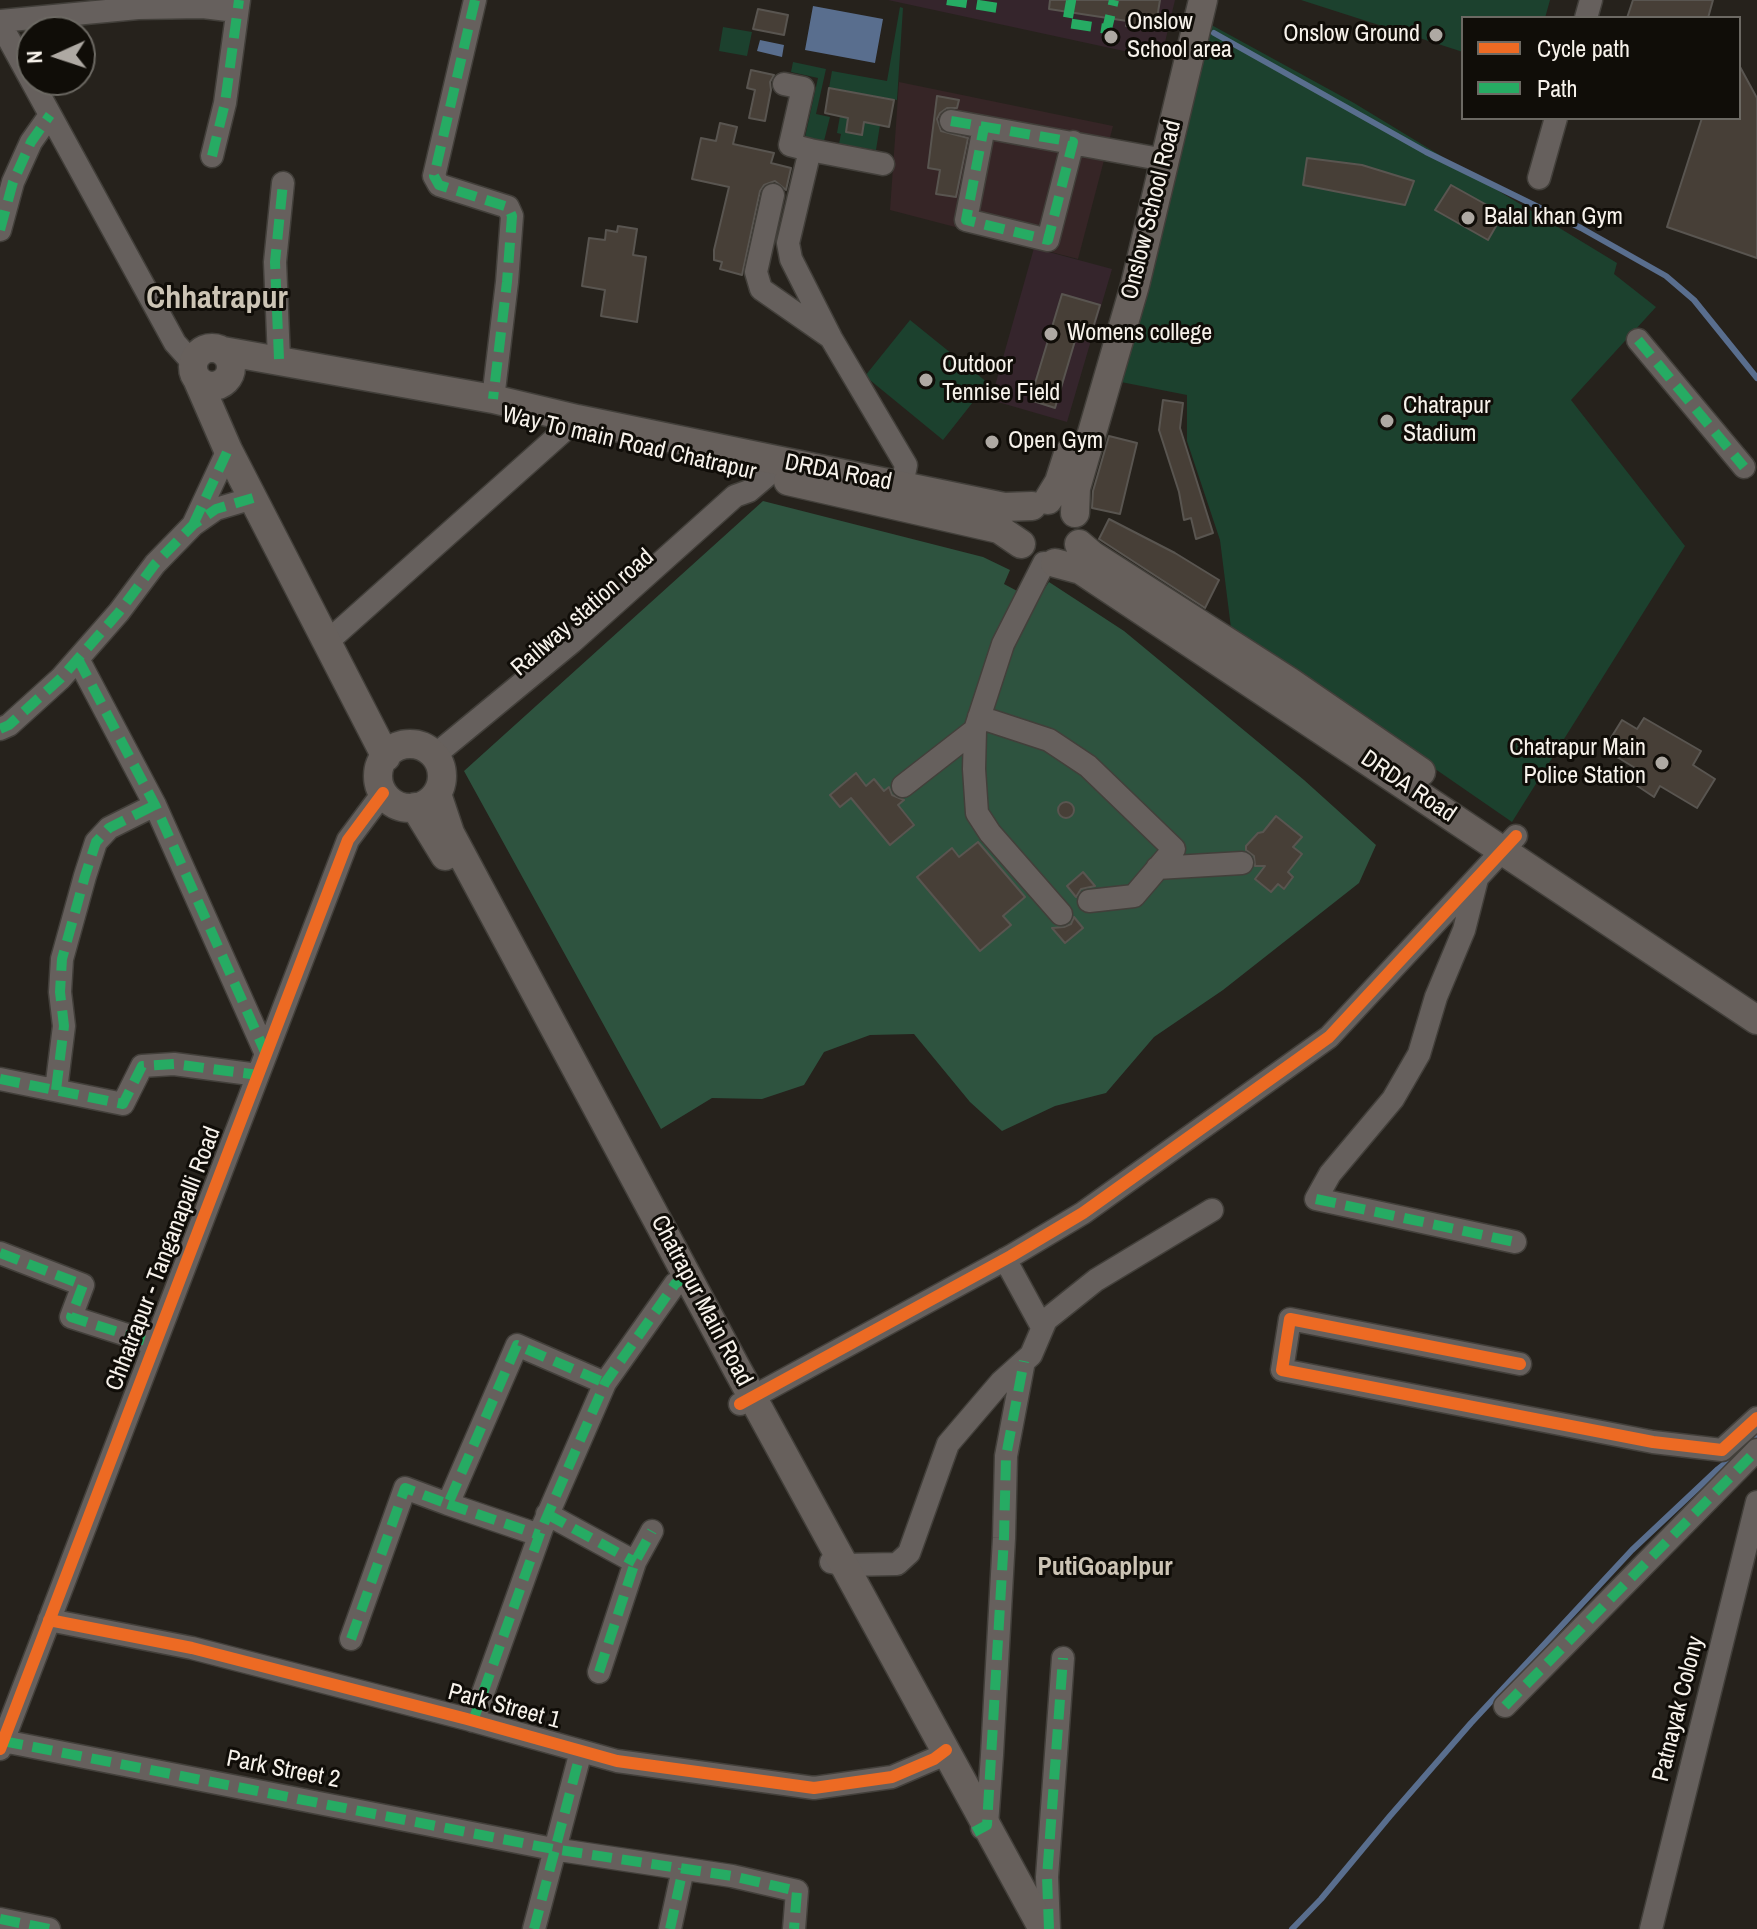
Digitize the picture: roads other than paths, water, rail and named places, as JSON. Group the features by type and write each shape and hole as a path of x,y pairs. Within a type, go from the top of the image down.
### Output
{"main road":[{"name":"Onslow School Road","path":"1075,513 1076,488 1135,285 1186,0"},
{"name":"Onslow School Road","path":"1040,503 1059,482 1111,318 1203,0"},
{"name":"Way To main Road Chatrapur","path":"212,369 279,359 493,399 571,425 766,476 999,529 1021,544"},
{"name":"Way To main Road Chatrapur","path":"212,369 739,453"},
{"path":"212,369 228,450 392,751"},
{"path":"212,369 332,637"},
{"name":"DRDA Road","path":"739,453 766,476 902,485 1004,507 1040,503"},
{"path":"1040,503 1067,505 1075,513 1080,522 1079,544 1071,556 1050,563 1027,553 1021,544 1022,518 1040,503"},
{"name":"DRDA Road","path":"1079,544 1290,682 1757,1020"},
{"name":"DRDA Road","path":"1050,563 1081,570 1757,997"},
{"path":"418,745 432,781 400,806 383,793 379,772 392,751 418,745"},
{"name":"Chatrapur Main Road","path":"432,781 450,833 681,1280 981,1829 1027,1929"},
{"name":"Chatrapur Main Road","path":"981,1829 1046,1929"}],"street":[{"path":"475,0 434,176 439,185 508,207 512,216 493,399"},
{"path":"212,156 225,103 238,5 138,8 0,22 175,343 212,369"},
{"path":"784,84 803,88 790,145 883,164"},
{"path":"0,230 13,182 31,142 50,115"},
{"path":"1539,178 1555,120"},
{"path":"951,121 1157,158"},
{"path":"984,127 966,220 1048,240 1073,142"},
{"path":"810,150 788,243 791,259 831,338 906,465 902,485"},
{"path":"279,359 275,262 283,183"},
{"path":"773,195 756,272 761,289 831,338"},
{"path":"1638,340 1744,467"},
{"path":"332,637 571,425"},
{"path":"193,525 228,450"},
{"name":"Railway station road","path":"432,781 572,642 735,496 766,476"},
{"path":"0,729 9,725 61,678 155,564 193,525 216,509 253,498"},
{"path":"1050,563 1003,644 977,723 974,769 977,813 990,833 1061,914"},
{"path":"0,1079 123,1104 142,1066 262,1064 155,805 78,659"},
{"path":"903,786 977,723"},
{"path":"977,723 1049,740 1088,766 1174,849 1134,896 1089,901"},
{"name":"Chhatrapur - Tanganapalli Road","path":"2,1745 348,840 383,793"},
{"path":"56,1090 64,1026 60,992 62,959 96,842 109,828 155,805"},
{"path":"746,1401 1083,1213 1329,1037 1510,843"},
{"path":"1157,868 1242,863"},
{"path":"1479,873 1464,930 1436,997 1419,1054 1393,1099 1330,1174 1316,1199 1515,1242"},
{"path":"836,1563 897,1564 909,1553 948,1444 972,1414 1031,1355 1046,1320 1096,1280 1212,1210"},
{"path":"0,1253 83,1285 71,1317 155,1344"},
{"path":"1005,1259 1042,1327"},
{"path":"473,1721 543,1525 605,1383 681,1280"},
{"path":"1520,1364 1290,1319 1282,1370 1653,1442 1722,1450 1757,1418"},
{"path":"448,1504 517,1345 605,1383"},
{"path":"981,1829 1004,1538 1006,1456 1024,1361"},
{"path":"1505,1706 1757,1450"},
{"path":"351,1639 405,1488 448,1504 543,1525 635,1562"},
{"name":"Patnayak Colony","path":"1651,1929 1757,1502"},
{"path":"599,1672 635,1562 652,1531"},
{"name":"Park Street 1","path":"49,1620 192,1648 617,1761 814,1788 892,1777 940,1754"},
{"path":"1046,1929 1063,1658"},
{"name":"Park Street 2","path":"2,1745 553,1849 732,1876 797,1891 794,1929"},
{"path":"534,1929 581,1751"},
{"path":"670,1929 683,1869"},
{"path":"0,1919 49,1929"}],"water":[{"path":"813,6 883,19 875,63 805,50"},
{"path":"760,40 784,45 782,57 757,51"}],"waterway":[{"path":"1214,33 1426,152 1581,228 1666,276 1694,300 1757,378"},
{"path":"1292,1929 1471,1723 1632,1550 1718,1469 1757,1438"}],"place":[{"name":"Onslow Ground","path":"1436,35"},
{"name":"Onslow School area","path":"1111,37"},
{"name":"Balal khan Gym","path":"1468,218"},
{"name":"Womens college","path":"1051,334"},
{"name":"Outdoor Tennise Field","path":"926,380"},
{"name":"Chatrapur Stadium","path":"1387,421"},
{"name":"Open Gym","path":"992,442"},
{"name":"Chatrapur Main Police Station","path":"1662,763"}],"district":[{"name":"Chhatrapur","path":"217,299"},
{"name":"PutiGoaplpur","path":"1105,1568"}]}
